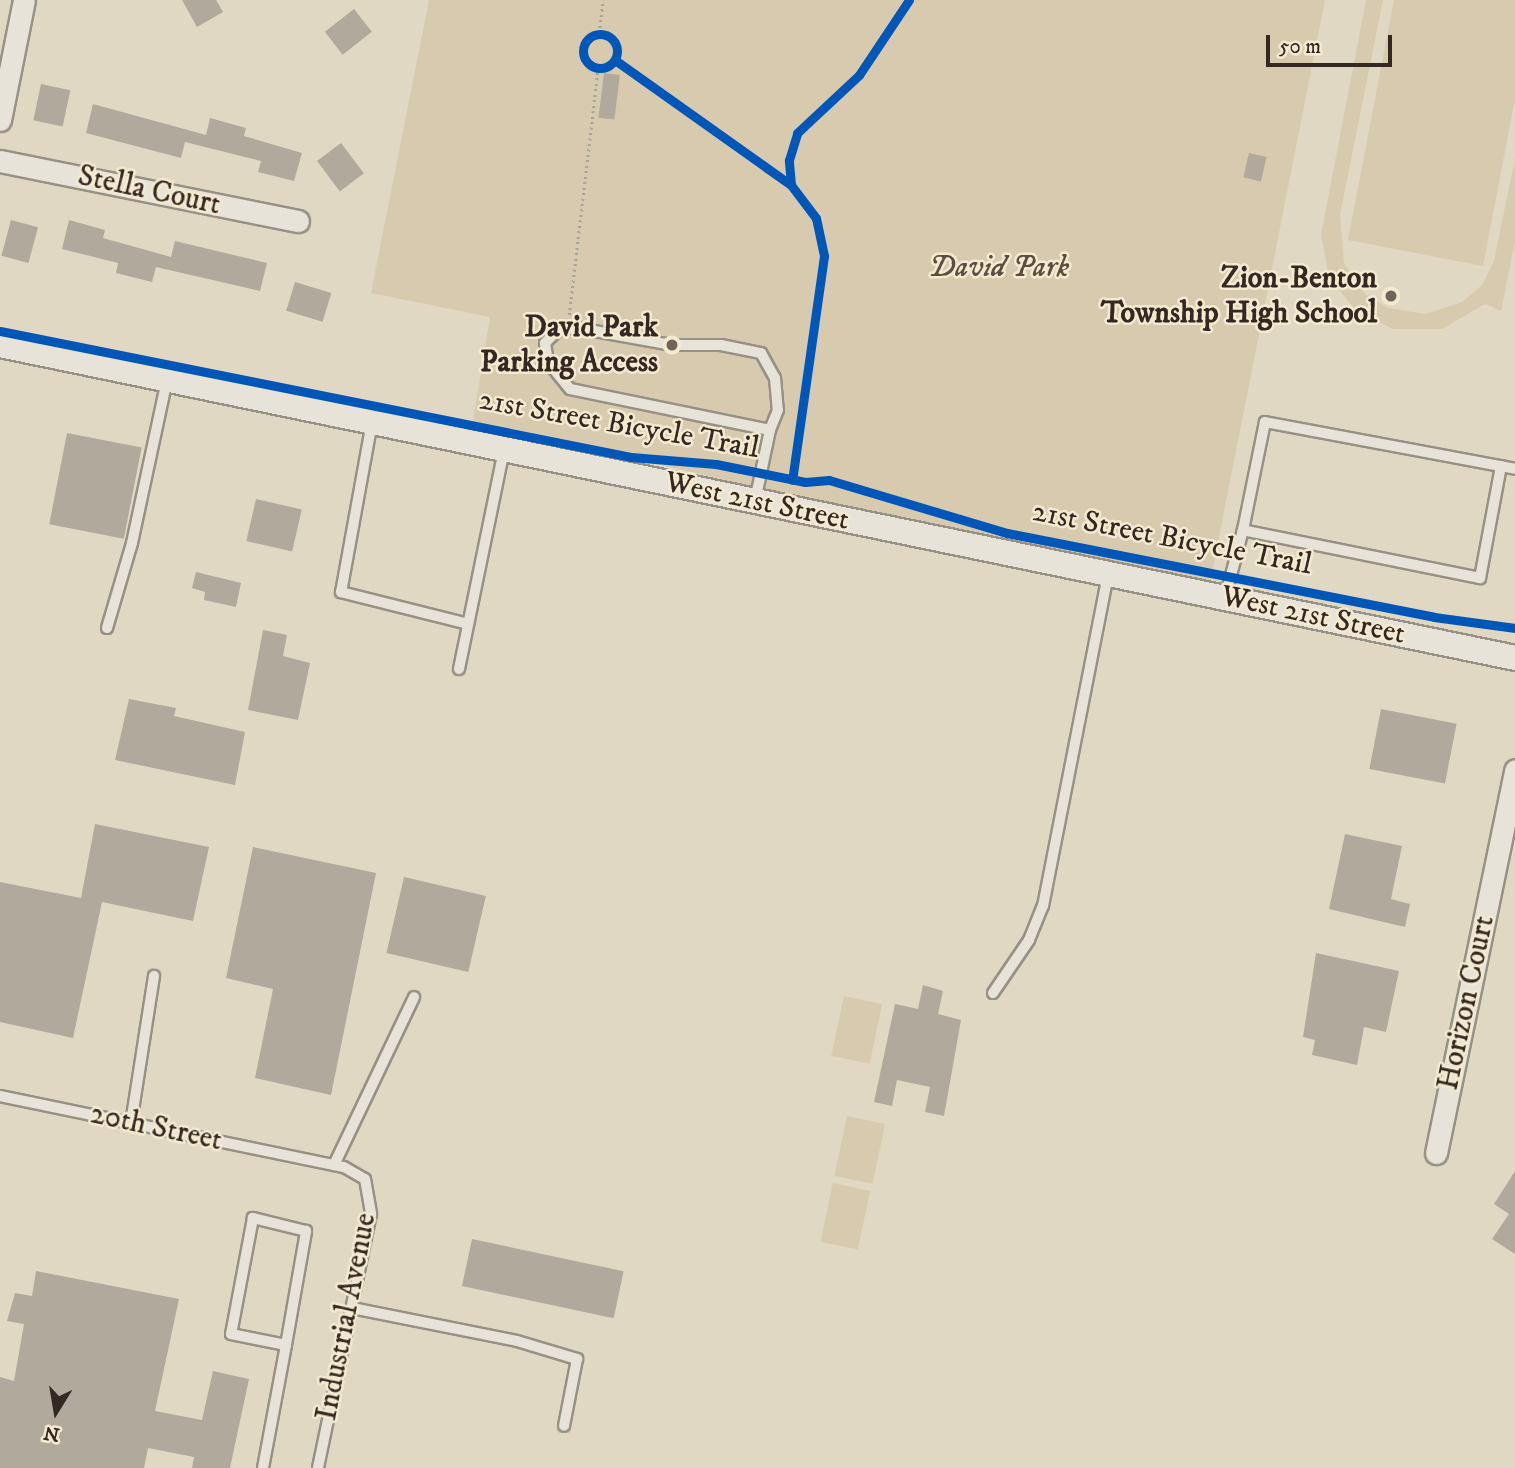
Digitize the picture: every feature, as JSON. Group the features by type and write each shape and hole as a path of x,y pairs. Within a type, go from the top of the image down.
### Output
{"street":[{"path":"0,120 24,0"},
{"name":"Stella Court","path":"0,160 298,222"},
{"name":"West 21st Street","path":"0,345 1515,658"},
{"name":"Horizon Court","path":"1436,1153 1509,830 1515,770"}],"lane":[{"path":"754,501 770,430 778,410 775,379 761,353 570,328 559,329 545,343 548,362 570,389 770,430"},
{"path":"107,628 132,543 167,380"},
{"path":"373,422 341,592 468,624"},
{"path":"1225,598 1243,530 1265,422 1515,469"},
{"path":"459,669 504,449"},
{"path":"1243,530 1480,578 1501,466"},
{"path":"993,993 1029,940 1044,906 1108,574"},
{"path":"131,1123 154,976"},
{"path":"334,1165 414,997"},
{"name":"20th Street","path":"0,1096 313,1161"},
{"name":"Industrial Avenue","path":"313,1161 334,1165 365,1179 371,1214 318,1468"},
{"path":"263,1468 286,1345 306,1231 253,1218 231,1334 286,1345"},
{"path":"352,1308 517,1341 576,1360 564,1426"}],"path":[{"path":"604,0 595,34 610,36"},
{"path":"588,64 598,68 610,66"},
{"path":"570,328 598,68"}],"green space":[{"name":"David Park","path":"429,0 1325,0 1208,593 473,421 490,317 371,293"},
{"path":"1366,0 1383,0 1340,215 1344,263 1365,294 1388,308 1426,314 1462,302 1482,285 1494,261 1515,158 1515,241 1501,311 1485,304 1442,329 1393,329 1356,311 1329,277 1321,235"},
{"path":"1394,0 1515,0 1515,99 1483,266 1348,240"},
{"path":"844,996 882,1004 869,1064 831,1056"},
{"path":"847,1116 885,1124 872,1184 834,1176"},
{"path":"833,1183 870,1191 858,1250 821,1242"}],"building":[{"path":"182,0 216,0 223,12 197,27"},
{"path":"354,9 372,32 343,55 325,32"},
{"path":"604,73 620,75 614,120 599,118"},
{"path":"41,84 70,90 63,126 33,120"},
{"path":"93,104 206,135 210,118 246,128 244,136 302,153 294,181 258,172 261,161 185,142 181,158 86,133"},
{"path":"341,143 364,173 340,191 317,161"},
{"path":"1249,153 1267,157 1261,181 1243,177"},
{"path":"11,220 38,227 28,263 1,256"},
{"path":"69,220 105,230 103,238 171,257 175,241 267,263 260,291 156,267 152,282 116,273 118,263 62,249"},
{"path":"295,282 331,293 323,322 286,311"},
{"path":"67,433 142,448 124,539 49,524"},
{"path":"256,499 302,510 292,551 246,541"},
{"path":"196,572 241,583 236,607 204,600 205,592 192,588"},
{"path":"263,630 287,635 283,656 310,663 298,720 248,710"},
{"path":"129,699 176,708 174,716 245,732 235,785 115,760"},
{"path":"1381,709 1457,724 1445,784 1369,769"},
{"path":"95,824 209,847 193,921 102,902 73,1038 0,1022 0,882 81,898"},
{"path":"1345,834 1402,846 1391,899 1410,904 1405,927 1329,909"},
{"path":"253,847 376,873 331,1095 255,1078 273,989 226,978"},
{"path":"404,877 486,896 468,972 386,953"},
{"path":"1316,953 1399,971 1386,1032 1364,1027 1357,1065 1312,1055 1315,1040 1303,1037"},
{"path":"923,985 943,991 938,1014 961,1020 944,1116 925,1112 930,1087 897,1080 892,1106 874,1102 895,1004 918,1009"},
{"path":"1515,1171 1515,1254 1492,1239 1509,1214 1494,1204"},
{"path":"472,1239 624,1271 614,1318 462,1286"},
{"path":"36,1271 179,1299 155,1411 202,1420 213,1371 249,1379 230,1468 192,1468 194,1457 148,1448 144,1468 0,1468 0,1377 14,1381 24,1324 7,1321 15,1293 32,1296"}],"cycle path":[{"path":"791,185 789,160 797,133 859,75 909,0"},
{"path":"600,34 612,39 617,51 612,63 600,68 588,63 583,51 588,39 600,34"},
{"path":"615,60 791,185 816,218 824,256 792,480"},
{"name":"21st Street Bicycle Trail","path":"0,331 631,457 716,464 805,482 829,480 1007,533 1434,617 1515,628"}],"place":[{"name":"Zion-Benton Township High School","path":"1391,296"},
{"name":"David Park Parking Access","path":"672,345"}]}
